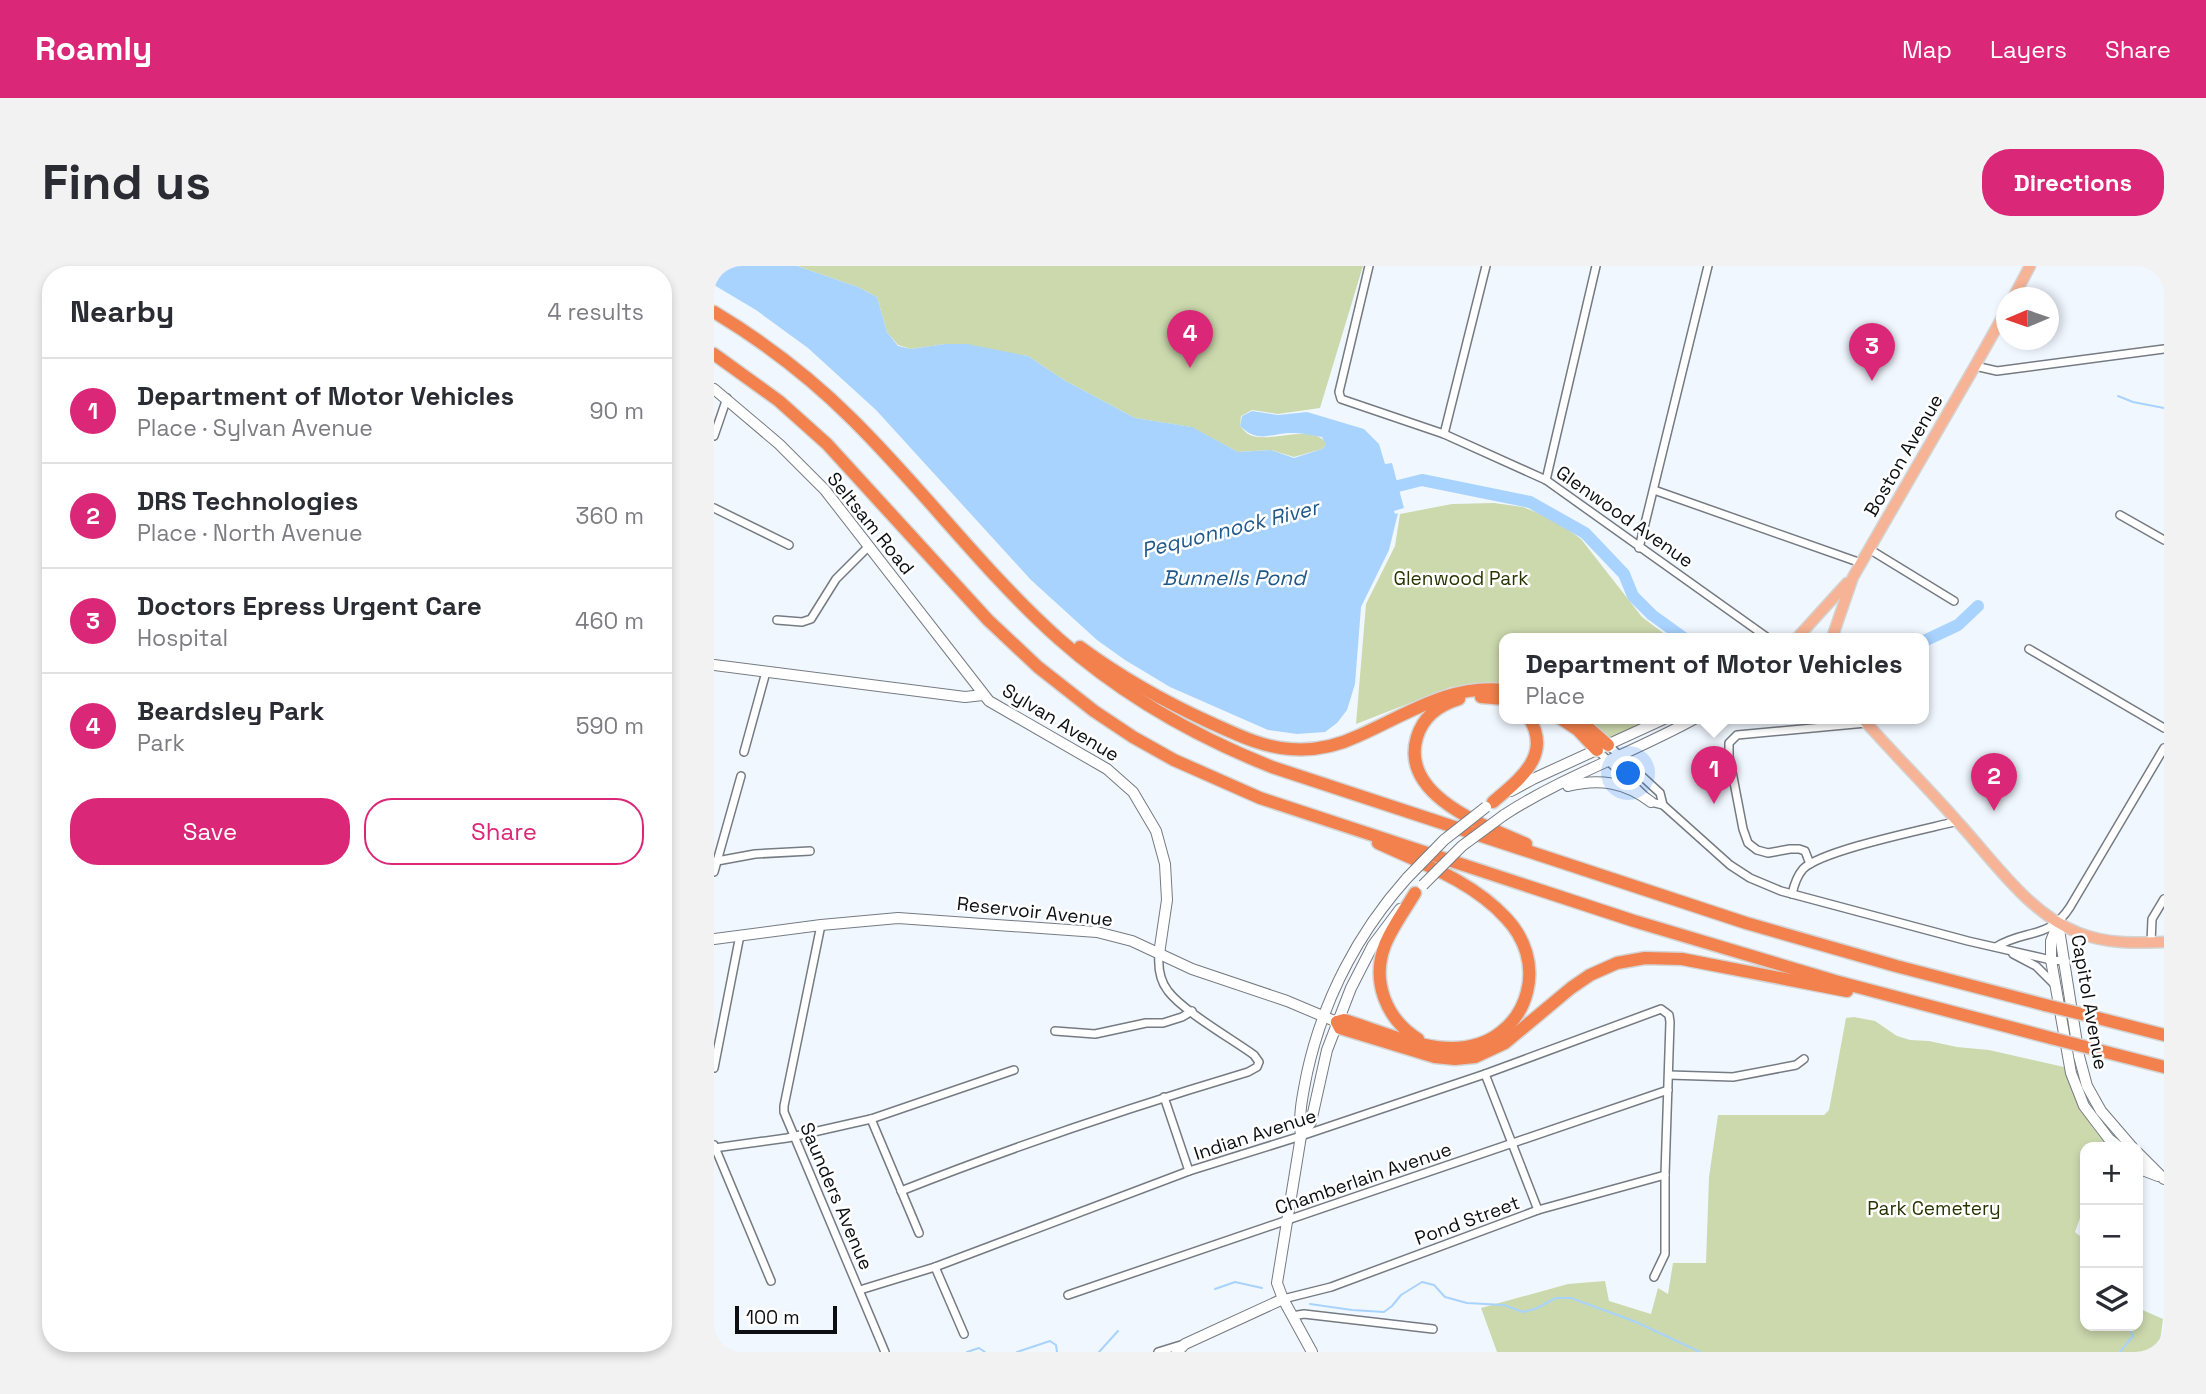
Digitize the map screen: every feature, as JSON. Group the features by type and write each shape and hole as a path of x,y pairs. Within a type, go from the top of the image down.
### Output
{"highway":[{"path":"714,312 788,363 852,418 1022,604 1058,639 1097,671 1159,713 1214,742 1297,775 1770,930 2164,1035"},
{"path":"714,354 762,387 811,429 1021,652 1066,690 1114,724 1174,760 1238,790 1329,822 1687,938 1879,993 2164,1067"},
{"path":"1022,604 1144,691 1234,734 1273,747 1298,749 1330,746 1354,738 1449,694 1472,690 1499,690"},
{"path":"1499,699 1466,698 1434,711 1418,733 1416,763 1423,780 1439,797 1462,814 1597,875"},
{"path":"1489,805 1525,773 1533,761 1536,739 1532,724"},
{"path":"1569,724 1603,747"},
{"path":"1582,724 1603,747"},
{"path":"1329,822 1463,884 1497,909 1519,936 1528,957 1529,974 1527,992 1518,1013 1503,1031 1472,1046 1449,1048 1415,1042 1343,1020 1337,1021 1340,1028 1435,1057 1475,1057 1505,1043 1590,975 1617,963 1652,957 1718,965 1834,990 1879,993"},
{"path":"1419,889 1385,945 1380,968 1381,987 1391,1013 1406,1031 1426,1043 1449,1048"}],"main road":[{"path":"2019,287 2030,266"},
{"name":"Boston Avenue","path":"1831,633 1853,577 1868,549 1996,329"},
{"name":"Seltsam Road","path":"714,389 779,444 825,490 984,695"},
{"path":"1802,633 1853,577"},
{"name":"Sylvan Avenue","path":"714,665 965,697 984,695 996,706 1112,772 1140,800 1156,831 1165,864 1167,900 1159,954"},
{"path":"1312,1352 1277,1283 1301,1136 1298,1118 1313,1047 1341,976 1358,944 1378,913 1407,878 1444,840 1489,805 1533,779 1653,724"},
{"path":"1301,1136 1311,1122 1324,1060 1356,977 1387,924 1419,889 1462,846 1504,815 1547,790 1684,724"},
{"path":"1867,724 2011,881 2058,923 2098,939 2126,943 2164,942"},
{"path":"1547,790 1584,782 1605,782 1628,788 1651,802"},
{"name":"Reservoir Avenue","path":"714,939 898,918 1087,931 1132,941 1203,974 1337,1021"},
{"name":"Capitol Avenue","path":"2058,923 2051,940 2051,960 2070,1073 2084,1106 2113,1142"},
{"name":"Capitol Avenue","path":"2058,923 2079,1056 2087,1086 2101,1111 2127,1142"},
{"path":"2143,1158 2163,1178"},
{"path":"2143,1168 2163,1178"},
{"path":"1177,1352 1185,1344 1283,1299"}],"street":[{"name":"Glenwood Avenue","path":"1369,266 1339,392 1341,399 1444,434 1546,480 1761,633"},
{"path":"1444,434 1486,266"},
{"path":"1546,480 1596,266"},
{"path":"1639,548 1708,266"},
{"path":"1975,366 1997,371 2164,349"},
{"path":"714,436 727,398"},
{"path":"1654,490 1861,563"},
{"path":"714,508 789,545"},
{"path":"2120,515 2164,540"},
{"path":"777,620 802,622 811,619 836,579 868,547"},
{"path":"1868,549 1954,601"},
{"path":"2029,649 2164,728"},
{"path":"744,752 766,672"},
{"path":"1810,864 1805,851 1799,849 1768,853 1757,850 1746,841 1729,756 1729,743 1737,735 1837,724"},
{"path":"1603,747 1621,756 1660,793 1663,806"},
{"path":"1603,747 1609,762 1651,802 1663,806 1710,849 1740,872 1760,883 1968,942 2065,961"},
{"path":"1996,947 2038,933 2058,923 2164,748"},
{"path":"714,872 741,776"},
{"path":"1792,894 1799,875 1810,864 1834,853 1958,821"},
{"path":"717,861 755,854 810,851"},
{"path":"2151,943 2152,919 2164,899"},
{"name":"Saunders Avenue","path":"821,925 783,1106 885,1352"},
{"path":"714,1068 740,935"},
{"path":"1996,947 2036,966 2056,987"},
{"path":"901,1191 974,1162 1164,1097 1248,1072 1258,1065 1258,1059 1254,1055 1172,996 1163,983 1159,954"},
{"name":"Indian Avenue","path":"860,1290 935,1267 1189,1171 1485,1074 1661,1009 1669,1014 1671,1022 1669,1075"},
{"path":"1055,1031 1095,1034 1146,1023 1163,1023 1192,1011"},
{"path":"1654,1277 1665,1254 1669,1075 1733,1077 1796,1065 1804,1059"},
{"path":"771,1281 715,1147 794,1137 871,1119 1014,1070"},
{"path":"1485,1074 1538,1210"},
{"name":"Chamberlain Avenue","path":"1068,1295 1668,1090"},
{"path":"1164,1097 1189,1171"},
{"path":"871,1119 919,1233"},
{"name":"Pond Street","path":"1283,1299 1331,1287 1538,1210 1665,1175"},
{"path":"935,1267 964,1334"},
{"path":"1292,1316 1304,1314 1433,1329"},
{"path":"714,1344 717,1352"},
{"path":"1158,1352 1185,1344"}],"green space":[{"path":"797,266 1363,266 1320,408 1278,414 1252,410 1241,416 1240,426 1255,437 1309,434 1326,442 1322,449 1294,457 1271,450 1238,452 1191,427 1135,418 1064,380 1028,356 945,344 911,349 898,345 887,332 877,297 858,287"},
{"name":"Glenwood Park","path":"1494,503 1523,507 1555,520 1581,539 1642,617 1663,633 1499,633 1499,691 1451,687 1356,724 1366,604 1395,546 1400,514 1452,504"},
{"path":"1575,724 1649,724 1602,747"},
{"name":"Park Cemetery","path":"1846,1018 1875,1021 1897,1036 1910,1040 1989,1050 2064,1067 2087,1119 2105,1142 2080,1142 2080,1218 2075,1232 2080,1236 2080,1331 2143,1331 2143,1310 2163,1319 2159,1349 2155,1352 1497,1352 1481,1308 1568,1284 1605,1281 1609,1301 1651,1314 1658,1288 1668,1294 1673,1263 1706,1263 1709,1177 1718,1115 1824,1115 1829,1110"}],"water":[{"name":"Bunnells Pond","path":"714,266 797,266 858,287 877,297 887,332 898,346 911,349 967,344 1028,356 1064,380 1135,418 1192,427 1238,452 1271,450 1294,458 1322,449 1326,445 1322,437 1301,433 1260,436 1247,432 1240,426 1242,416 1252,411 1278,415 1307,412 1364,429 1379,444 1385,464 1392,463 1404,508 1394,511 1395,514 1398,513 1389,550 1361,607 1355,684 1347,710 1337,723 1325,732 1297,734 1268,730 1170,687 1125,660 1097,640 1031,580 876,410 808,348 756,310 714,285"}],"waterway":[{"name":"Pequonnock River","path":"2118,396 2164,408"},
{"name":"Pequonnock River","path":"1398,486 1422,480 1530,502 1585,533 1624,574 1633,596 1652,615 1677,633"},
{"name":"Pequonnock River","path":"1929,639 1958,625 1978,606"},
{"path":"1215,1289 1235,1282 1262,1288"},
{"path":"1310,1304 1384,1312 1401,1295 1422,1282 1434,1285 1445,1297 1467,1303 1504,1305 1523,1312 1556,1298 1571,1298 1636,1322 1700,1352"},
{"path":"1099,1352 1118,1331"},
{"path":"2120,1352 2133,1336 2130,1331"},
{"path":"1017,1352 1050,1341 1056,1345 1057,1352"},
{"path":"967,1352 979,1348 985,1352"}],"place":[{"name":"Beardsley Park","path":"1190,368"},
{"name":"Doctors Epress Urgent Care","path":"1872,381"},
{"name":"Department of Motor Vehicles","path":"1714,804"},
{"name":"DRS Technologies","path":"1994,811"}]}
